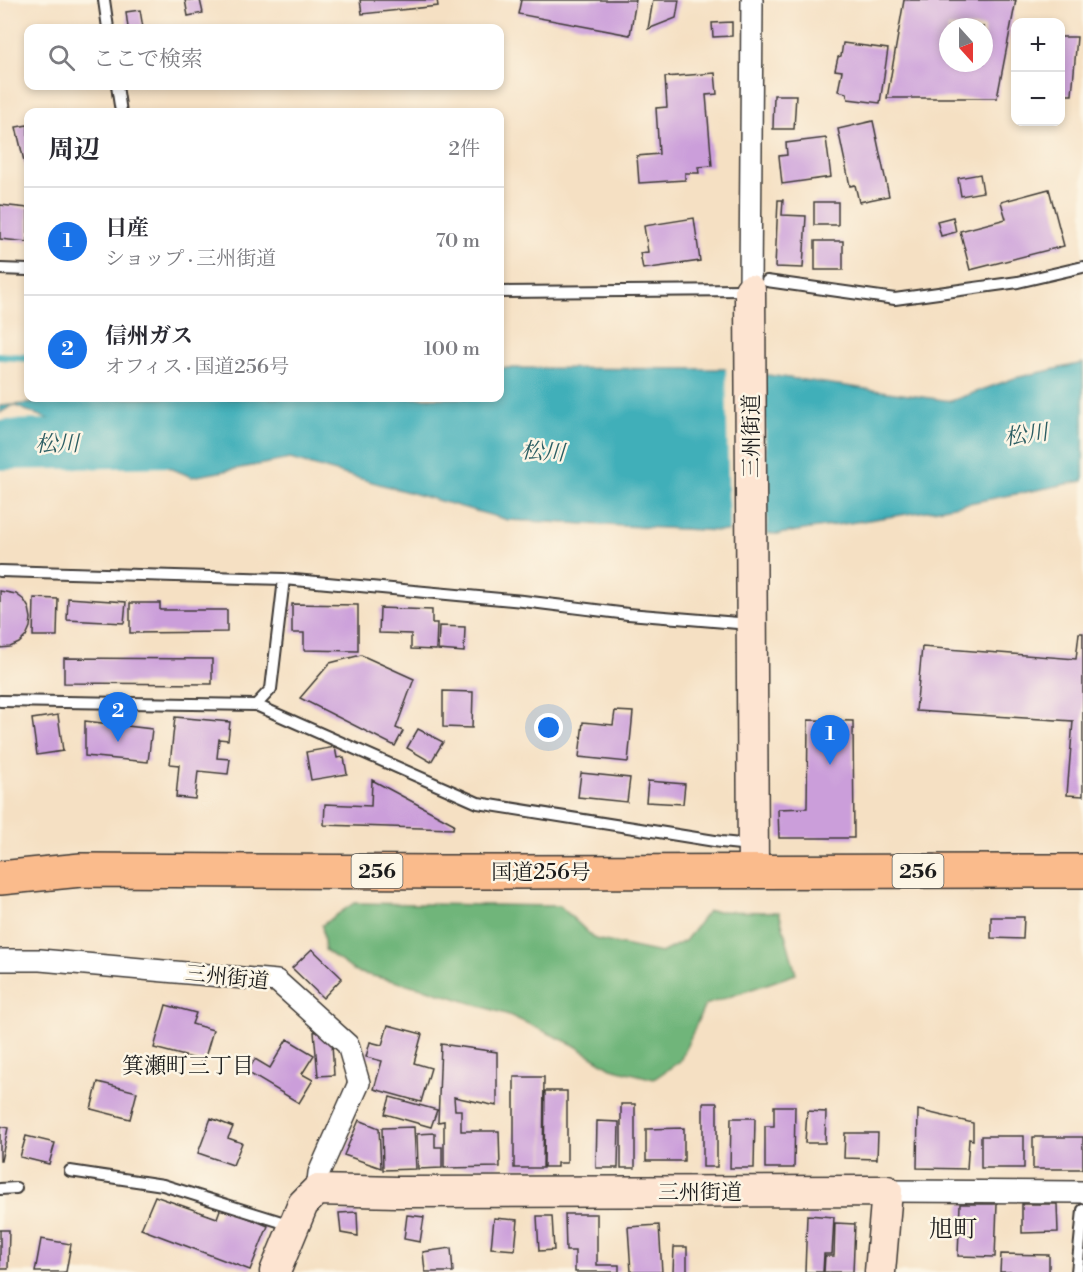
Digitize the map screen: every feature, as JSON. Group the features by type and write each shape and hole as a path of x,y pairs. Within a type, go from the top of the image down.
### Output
{"highway":[{"name":"国道256号","path":"0,878 93,869 754,858 1083,871"}],"street":[{"name":"三州街道","path":"752,0 756,291 752,613 754,858"},
{"name":"三州街道","path":"0,960 40,960 278,981 348,1045 359,1083 319,1173 317,1190 303,1204 275,1272"},
{"name":"三州街道","path":"317,1190 1083,1192"},
{"path":"880,1272 886,1191"}],"lane":[{"path":"104,0 107,24"},
{"path":"118,90 121,108"},
{"path":"504,292 756,291 895,299 1018,282 1083,267"},
{"path":"0,269 24,270"},
{"path":"0,571 284,579 523,601 628,614 752,613"},
{"path":"256,705 271,689 284,579"},
{"path":"0,701 256,705 478,803 721,842 754,858"},
{"path":"70,1171 164,1185 294,1226"},
{"path":"0,1189 15,1188"},
{"path":"1077,1272 1083,1210"}],"green space":[{"path":"354,903 560,906 595,939 661,953 685,941 708,911 779,912 796,974 705,1005 680,1061 654,1079 611,1068 574,1045 509,1015 427,989 356,972 325,950 322,925"}],"water":[{"path":"1083,363 1083,481 933,510 778,534 508,520 290,459 192,477 13,405 47,402 504,402 504,368 726,369 951,401 1015,378"},
{"path":"13,405 0,413 0,406"}],"pier":[{"path":"726,366 764,371 767,536 729,534"}],"building":[{"path":"185,0 200,0 203,13 188,16"},
{"path":"360,0 437,0 438,6 362,14"},
{"path":"521,0 636,0 630,35 518,14"},
{"path":"653,0 679,0 676,18 648,29"},
{"path":"904,0 1016,0 997,98 887,98"},
{"path":"140,10 142,24 128,24 126,12"},
{"path":"732,22 732,36 713,37 712,23"},
{"path":"1065,37 1077,37 1072,95 1065,95"},
{"path":"843,43 888,49 880,103 848,99 846,93 838,91 842,71 835,70"},
{"path":"715,73 717,94 706,95 712,166 698,167 699,173 685,173 685,180 639,183 637,156 659,154 656,108 667,107 665,77"},
{"path":"774,95 796,95 794,129 773,129"},
{"path":"873,121 889,196 859,202 855,185 850,186 838,129"},
{"path":"24,126 24,161 16,127"},
{"path":"826,138 831,177 782,184 779,156 787,155 786,143"},
{"path":"980,174 983,192 961,196 958,178"},
{"path":"1049,189 1064,246 970,270 960,231 1006,219 1001,202"},
{"path":"778,200 783,200 782,215 806,216 803,268 775,267"},
{"path":"814,202 838,202 838,225 814,225"},
{"path":"0,205 24,208 24,242 0,239"},
{"path":"953,217 956,232 941,236 937,221"},
{"path":"694,218 700,261 643,269 640,253 648,252 644,226"},
{"path":"815,241 843,241 843,270 815,270"},
{"path":"0,591 16,594 24,600 31,618 26,636 19,643 0,648"},
{"path":"34,598 58,599 57,636 33,636"},
{"path":"68,598 126,602 124,623 67,620"},
{"path":"130,603 160,603 160,610 227,610 227,632 130,633"},
{"path":"292,604 358,605 358,651 304,650 304,633 292,633"},
{"path":"380,608 432,610 432,623 437,623 436,650 411,649 411,634 379,633"},
{"path":"439,626 465,627 464,652 438,650"},
{"path":"1079,633 1083,633 1083,796 1067,795 1073,721 916,711 922,647 1076,659"},
{"path":"361,655 414,679 396,728 403,731 395,746 300,698 330,663"},
{"path":"64,658 212,659 212,684 64,683"},
{"path":"443,691 473,692 472,728 443,727"},
{"path":"615,711 633,712 628,762 579,757 583,722 613,725"},
{"path":"58,715 63,751 37,755 32,719"},
{"path":"175,717 230,722 228,740 219,739 217,758 230,759 228,774 198,771 195,799 176,797 179,765 170,764"},
{"path":"808,720 853,721 854,838 779,838 778,809 807,808"},
{"path":"85,721 152,729 148,762 85,756"},
{"path":"418,729 443,742 431,762 407,748"},
{"path":"335,747 337,758 344,757 347,774 311,780 306,752"},
{"path":"581,773 630,778 627,802 578,797"},
{"path":"372,780 454,824 453,829 324,825 325,804 371,806"},
{"path":"648,781 685,784 683,804 646,802"},
{"path":"991,917 1024,917 1023,939 991,938"},
{"path":"312,949 342,978 323,998 292,968"},
{"path":"166,1005 196,1013 192,1024 213,1030 204,1061 154,1048"},
{"path":"388,1025 422,1034 414,1063 431,1068 421,1102 374,1089 382,1061 366,1057 370,1042 382,1045"},
{"path":"320,1031 332,1044 334,1075 318,1076 314,1032"},
{"path":"287,1039 314,1055 302,1074 313,1080 299,1103 247,1072 255,1059 270,1068"},
{"path":"441,1044 497,1052 497,1106 454,1097 455,1110 461,1110 461,1131 499,1131 500,1167 444,1168 444,1121 438,1122"},
{"path":"514,1077 544,1077 543,1168 514,1168"},
{"path":"98,1082 137,1092 130,1119 91,1109"},
{"path":"545,1091 567,1091 567,1163 557,1163 557,1167 544,1167"},
{"path":"390,1097 437,1110 431,1127 385,1114"},
{"path":"703,1103 717,1103 717,1167 703,1167"},
{"path":"621,1104 635,1104 635,1168 621,1168"},
{"path":"774,1106 795,1106 794,1168 765,1168 765,1126 774,1126"},
{"path":"918,1110 973,1123 973,1140 969,1139 967,1169 917,1168"},
{"path":"807,1111 826,1112 825,1143 805,1143"},
{"path":"211,1118 233,1127 228,1138 242,1143 233,1165 198,1153"},
{"path":"731,1118 755,1118 754,1168 730,1168"},
{"path":"359,1120 379,1128 381,1168 344,1155"},
{"path":"597,1121 619,1122 618,1168 596,1168"},
{"path":"0,1126 8,1128 1,1161 0,1161"},
{"path":"414,1127 416,1169 383,1170 382,1128"},
{"path":"684,1128 684,1161 646,1161 646,1129"},
{"path":"435,1133 435,1147 442,1147 442,1168 418,1169 417,1134"},
{"path":"845,1133 878,1133 877,1159 844,1158"},
{"path":"26,1136 55,1143 49,1164 20,1157"},
{"path":"981,1136 1024,1136 1024,1168 981,1168"},
{"path":"1033,1137 1083,1137 1083,1169 1033,1169"},
{"path":"155,1196 217,1218 221,1207 268,1226 250,1270 141,1229"},
{"path":"960,1204 997,1204 995,1257 958,1256"},
{"path":"1022,1204 1057,1204 1058,1232 1022,1233"},
{"path":"357,1212 358,1236 341,1233 339,1213"},
{"path":"565,1214 597,1214 597,1265 619,1265 619,1272 575,1272 575,1251 566,1251"},
{"path":"407,1215 424,1217 420,1242 404,1239"},
{"path":"807,1215 834,1217 832,1254 824,1254 823,1272 805,1272"},
{"path":"537,1216 552,1216 554,1250 539,1251"},
{"path":"494,1218 518,1220 515,1250 491,1248"},
{"path":"835,1223 855,1224 853,1272 824,1272 825,1256 834,1256"},
{"path":"659,1225 662,1272 631,1272 628,1227"},
{"path":"0,1230 9,1230 8,1269 0,1269"},
{"path":"41,1239 71,1244 66,1272 35,1272"},
{"path":"674,1247 687,1247 687,1272 673,1272"},
{"path":"451,1248 453,1272 425,1272 423,1252"},
{"path":"1001,1254 1049,1255 1049,1272 1000,1272"}],"waterway":[{"path":"0,356 24,358"},
{"name":"松川","path":"0,445 175,442"}],"place":[{"name":"信州ガス","path":"118,742"},
{"name":"日産","path":"830,765"}],"district":[{"name":"箕瀬町三丁目","path":"188,1065"},
{"name":"旭町","path":"953,1229"}]}
